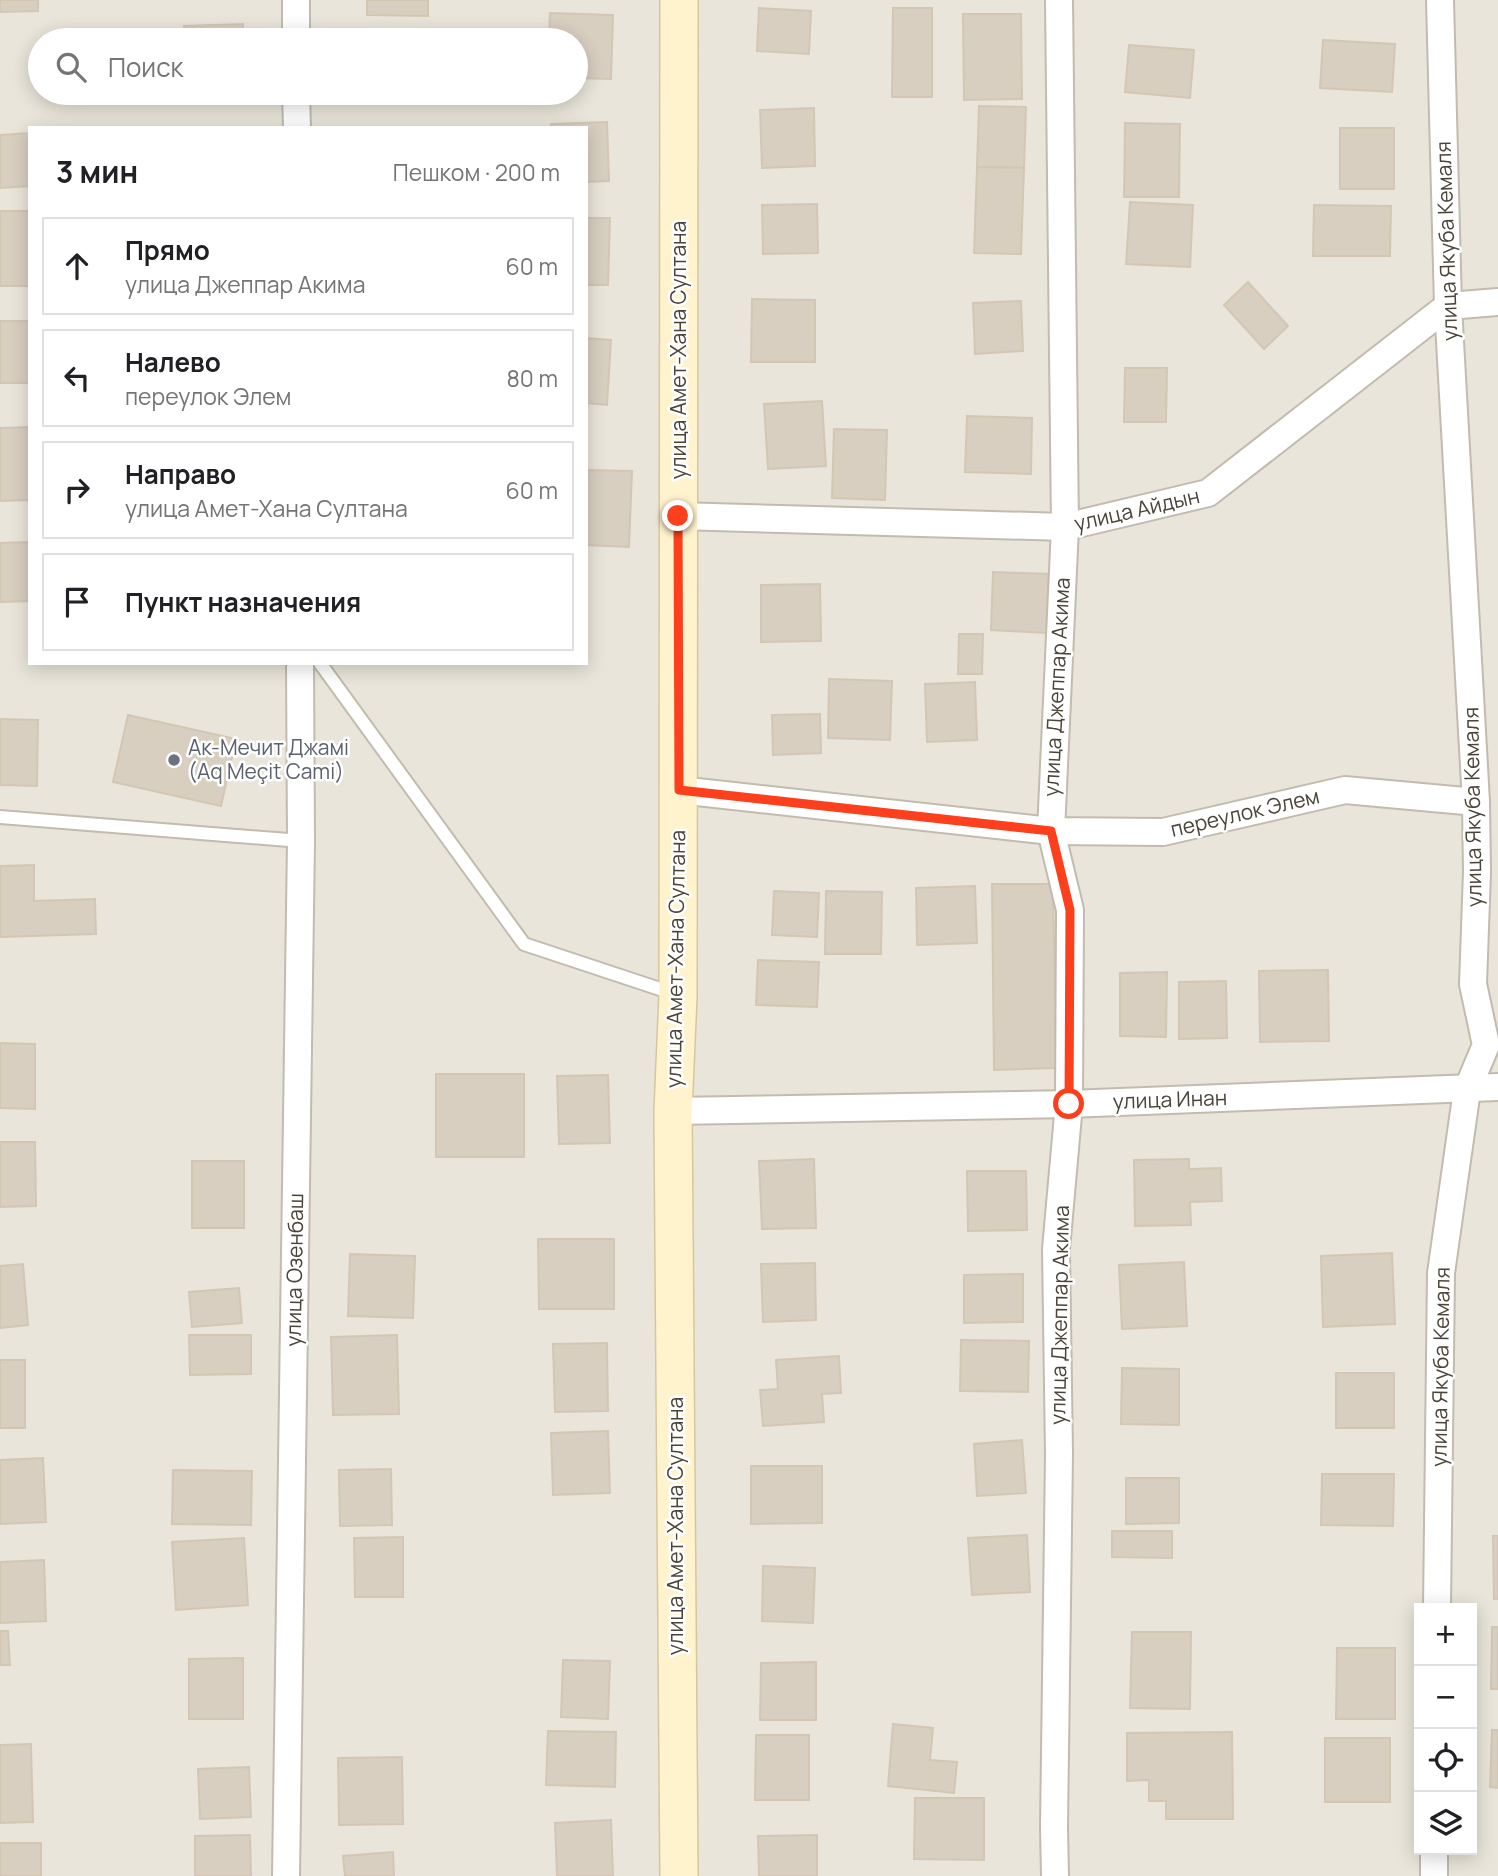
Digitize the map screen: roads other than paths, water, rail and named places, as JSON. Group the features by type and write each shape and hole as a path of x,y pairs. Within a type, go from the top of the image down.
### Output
{"street":[{"path":"296,0 296,28"},
{"name":"улица Амет-Хана Султана","path":"680,0 678,996 673,1111 680,1876"},
{"name":"улица Джеппар Акима","path":"1055,1876 1059,1454 1056,1249 1069,1104 1070,910 1051,831 1065,527 1059,0"},
{"name":"улица Якуба Кемаля","path":"1437,1603 1441,1273 1467,1090 1486,1045 1473,984 1477,872 1476,802 1448,306 1440,0"},
{"path":"296,105 297,126"},
{"path":"1448,306 1498,302"},
{"name":"улица Айдын","path":"678,516 1065,527 1208,493 1448,306"},
{"name":"улица Озенбаш","path":"286,1876 300,665"},
{"name":"переулок Элем","path":"679,790 1051,831 1163,832 1345,790 1476,802"},
{"name":"улица Инан","path":"673,1111 1069,1104 1498,1087"},
{"path":"1434,1855 1434,1876"}],"lane":[{"path":"321,665 524,944 678,996"},
{"path":"0,817 300,841"}],"place":[{"name":"Ак-Мечит Джамі (Aq Meçit Cami)","path":"174,760"}]}
